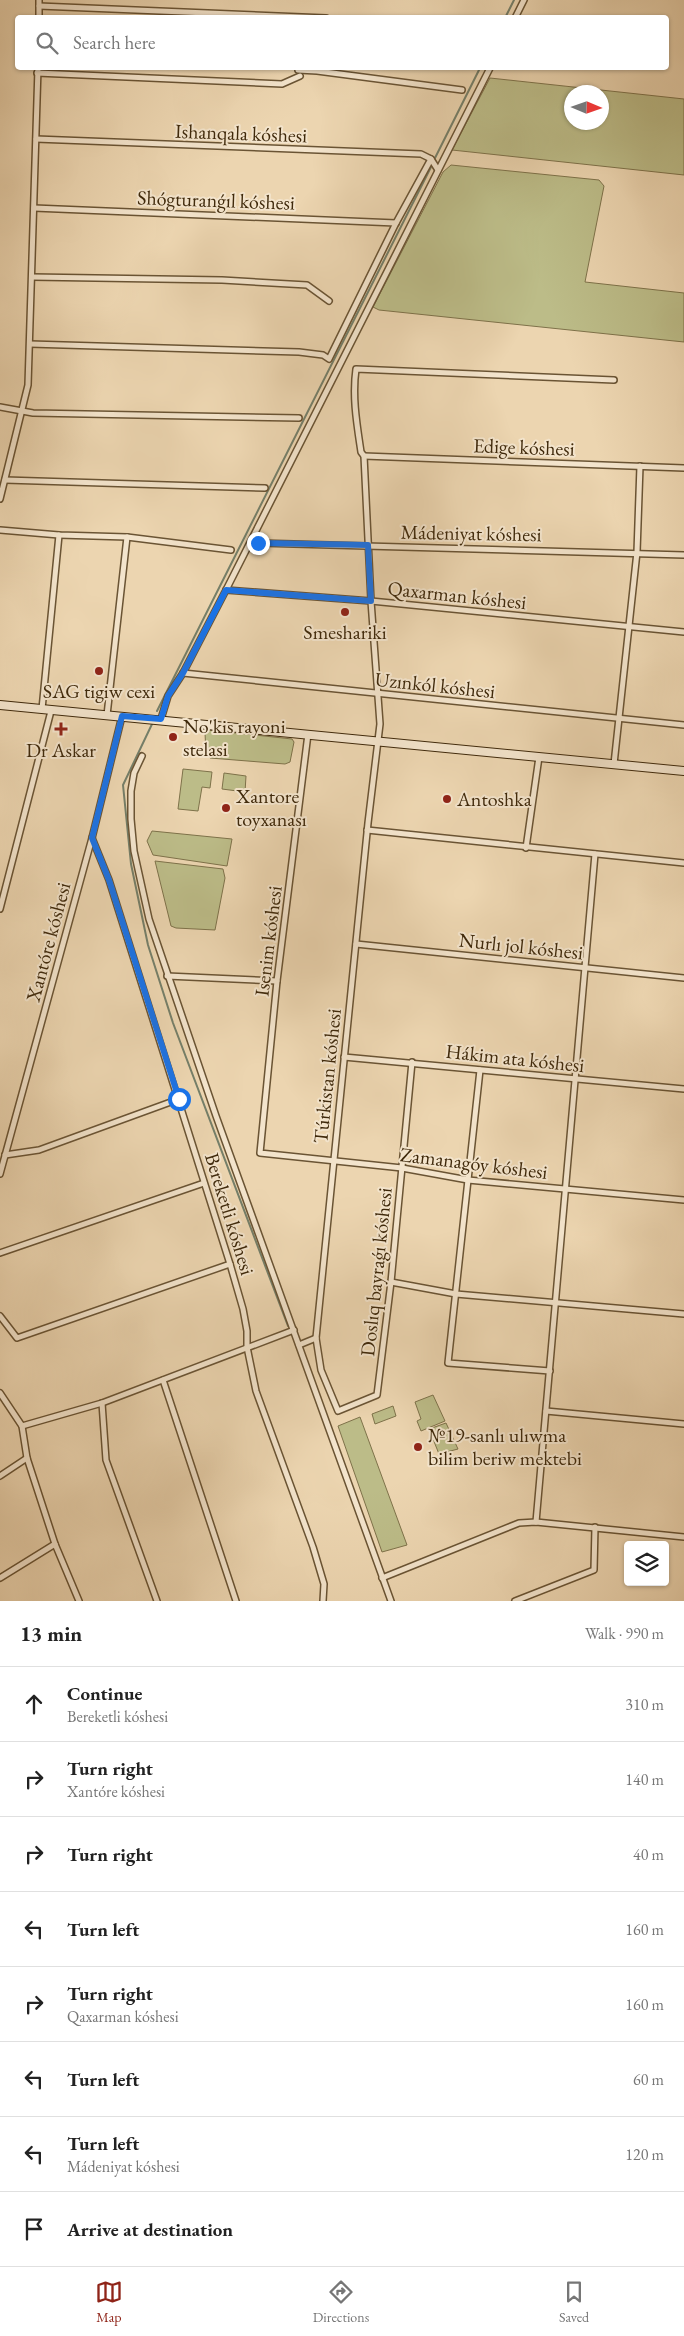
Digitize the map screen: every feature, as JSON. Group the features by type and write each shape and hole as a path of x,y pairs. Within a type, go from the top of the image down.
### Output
{"main road":[{"path":"0,705 161,719 684,771"}],"street":[{"path":"516,15 524,0"},
{"path":"39,3 269,15"},
{"path":"0,500 26,396 30,344 38,70 282,84 299,73 317,70 462,90"},
{"path":"161,719 168,696 183,673 226,590 489,70"},
{"name":"Ishanqala kóshesi","path":"36,139 421,154 431,159"},
{"path":"30,344 298,352 323,355 329,359 396,223 431,159 438,170"},
{"name":"Shógturanǵıl kóshesi","path":"34,208 396,223"},
{"path":"32,277 222,280 307,285 329,301"},
{"name":"Túrkistan kóshesi","path":"338,1411 321,1370 316,1338 367,830 380,724 371,601 364,456 361,452 354,388 356,369 614,380"},
{"path":"0,407 22,412 299,418"},
{"name":"Edige kóshesi","path":"364,456 684,468"},
{"path":"614,764 637,552 640,466"},
{"path":"5,480 265,488"},
{"path":"0,530 59,535 127,536 231,550"},
{"path":"42,709 59,535"},
{"path":"107,715 127,536"},
{"name":"Mádeniyat kóshesi","path":"258,543 637,552 684,555"},
{"name":"Qaxarman kóshesi","path":"226,590 371,601 684,632"},
{"name":"Uzınkól kóshesi","path":"183,673 684,725"},
{"path":"0,908 51,710"},
{"name":"Xantóre kóshesi","path":"0,1174 92,838 122,716"},
{"name":"Isenim kóshesi","path":"260,1153 277,981 308,734"},
{"path":"142,756 134,773 130,790 134,852 148,919 391,1601"},
{"path":"526,848 539,757"},
{"path":"367,830 684,863"},
{"name":"Bereketli kóshesi","path":"92,838 109,880 230,1264 243,1309 247,1331 247,1347 262,1411 315,1554 324,1584 323,1601"},
{"path":"536,1522 596,854"},
{"name":"Nurlı jol kóshesi","path":"356,944 684,978"},
{"path":"167,976 277,981"},
{"name":"Hákim ata kóshesi","path":"344,1057 684,1089"},
{"name":"Doslıq bayraǵı kóshesi","path":"338,1411 378,1395 412,1062"},
{"path":"480,1070 448,1363 550,1371"},
{"path":"5,1155 40,1150 179,1099"},
{"name":"Zamanagóy kóshesi","path":"260,1153 402,1168 468,1180 684,1200"},
{"path":"0,1253 204,1183"},
{"path":"0,1316 17,1338 230,1264"},
{"path":"391,1282 456,1294 555,1301 684,1314"},
{"path":"22,1426 102,1403 294,1330"},
{"path":"299,1345 316,1338"},
{"path":"163,1380 236,1601"},
{"path":"0,1392 22,1426 26,1458 55,1544 79,1601"},
{"path":"102,1403 106,1460 157,1601"},
{"path":"546,1411 684,1424"},
{"path":"0,1476 26,1458"},
{"path":"382,1578 519,1523 536,1522 595,1527 684,1537"},
{"path":"515,1601 594,1570 595,1527"},
{"path":"0,1578 55,1544"}],"green space":[{"path":"490,78 564,86 564,130 609,130 609,91 684,99 684,175 452,150"},
{"path":"451,165 599,180 604,186 585,282 684,293 684,342 379,310 373,307 443,172"},
{"path":"208,730 292,739 294,742 290,762 285,764 210,758 206,754 205,733"},
{"path":"183,769 212,772 210,788 202,787 198,811 178,809"},
{"path":"224,773 246,776 245,792 222,789"},
{"path":"152,831 232,839 227,866 153,855 147,841"},
{"path":"155,861 223,869 225,878 215,930 176,928 171,926"},
{"path":"433,1395 445,1421 421,1431 417,1421 421,1419 415,1402"},
{"path":"393,1406 396,1416 375,1424 372,1414"},
{"path":"360,1417 407,1545 382,1552 338,1426"},
{"path":"446,1423 458,1449 439,1454 429,1429"}],"waterway":[{"path":"506,15 514,0"},
{"path":"435,158 479,70"},
{"path":"157,711 431,167"},
{"path":"153,722 123,785 131,864 148,945 173,1023 288,1326"}],"place":[{"name":"Smeshariki","path":"345,612"},
{"name":"SAG tigiw cexi","path":"99,671"},
{"name":"Dr Askar","path":"61,729"},
{"name":"No'kis rayoni stelasi","path":"173,737"},
{"name":"Antoshka","path":"447,799"},
{"name":"Xantore toyxanası","path":"226,808"},
{"name":"№19-sanlı ulıwma bilim beriw mektebi","path":"418,1447"}],"route":[{"path":"179,1099 152,1020 109,880 92,838 122,716 161,719 168,696 183,673 226,590 371,601 368,545 258,543"}]}
